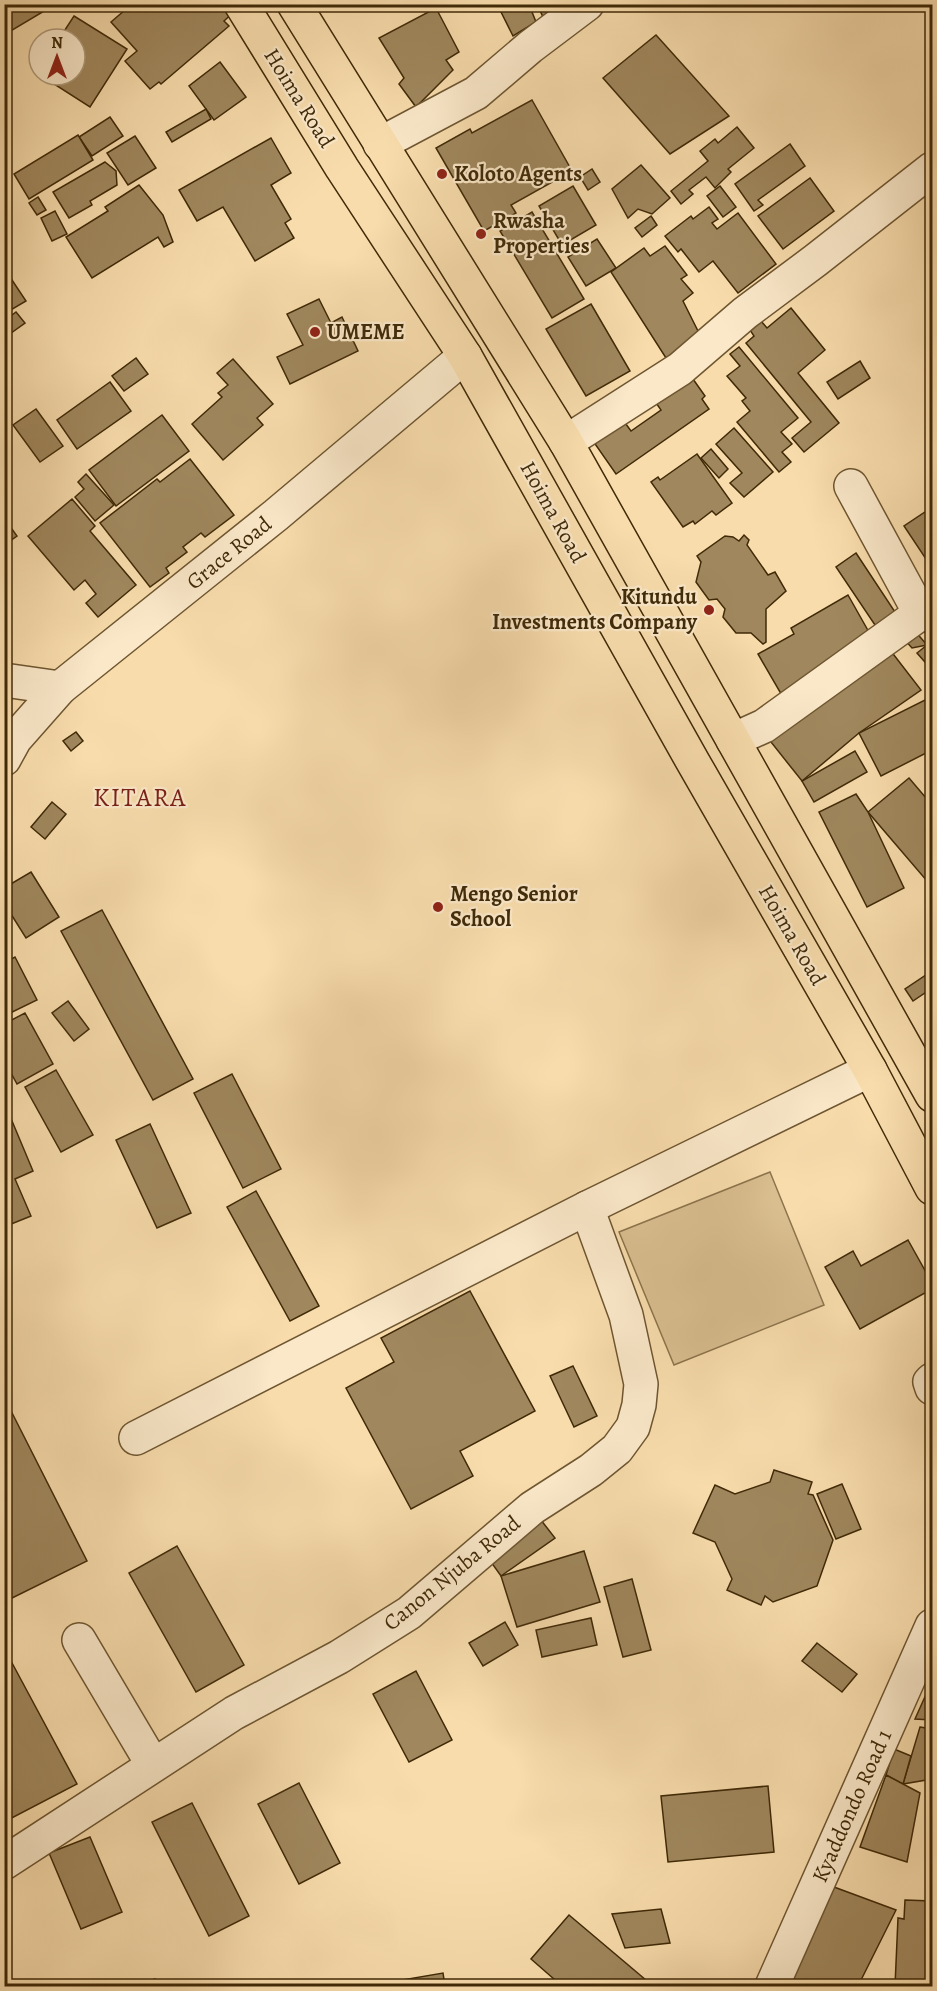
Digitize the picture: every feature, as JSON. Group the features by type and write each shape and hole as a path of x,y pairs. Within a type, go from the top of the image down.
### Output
{"main road":[{"name":"Hoima Road","path":"241,4 342,168 465,356 693,762 870,1070 933,1188"},
{"name":"Hoima Road","path":"294,4 566,442 933,1095"}],"street":[{"path":"380,144 476,93 530,47 587,4"},
{"path":"566,442 680,369 745,313 933,169"},
{"name":"Grace Road","path":"8,741 60,688 276,515 465,356"},
{"path":"733,740 764,726 926,609 851,486"},
{"path":"4,680 60,688"},
{"path":"136,1438 587,1208 870,1070"},
{"name":"Canon Njuba Road","path":"4,1863 234,1713 339,1657 409,1613 532,1508 591,1470 617,1449 633,1427 639,1405 641,1384 626,1315 587,1208"},
{"path":"933,1380 930,1382 933,1388"},
{"name":"Kyaddondo Road 1","path":"772,1986 933,1626"},
{"path":"79,1640 153,1765"}],"shaded area":[{"path":"770,1172 824,1305 674,1365 619,1232"}],"building":[{"path":"4,4 56,4 4,35"},
{"path":"132,4 231,4 236,10 224,21 229,26 161,84 159,82 150,89 125,61 137,51 111,22"},
{"path":"497,4 534,4 530,7 536,22 513,36"},
{"path":"537,4 560,4 543,17"},
{"path":"436,8 459,52 446,60 453,70 416,107 399,84 404,78 379,38"},
{"path":"74,16 127,49 90,107 59,87 87,87 87,27 67,27"},
{"path":"656,35 729,116 670,154 603,78"},
{"path":"220,62 246,97 214,120 189,86"},
{"path":"532,100 572,171 511,205 516,213 484,231 436,148 470,129 472,133"},
{"path":"206,109 211,119 172,142 166,132"},
{"path":"110,117 123,136 92,156 79,137"},
{"path":"737,127 754,148 728,169 731,172 715,188 706,177 689,190 693,194 681,204 671,191 708,161 700,151 715,139 718,143"},
{"path":"78,135 93,160 29,199 14,174"},
{"path":"135,136 156,168 128,185 107,153"},
{"path":"271,138 291,173 271,185 291,219 285,223 294,238 255,261 223,207 197,221 179,190"},
{"path":"790,144 805,166 758,200 763,205 754,211 735,184"},
{"path":"105,162 116,171 117,185 90,201 92,205 69,218 53,192"},
{"path":"641,165 670,198 652,214 638,209 628,218 612,189"},
{"path":"592,169 600,182 588,190 580,177"},
{"path":"810,178 834,211 783,249 758,216"},
{"path":"139,185 163,215 173,242 164,247 158,237 92,278 66,237 108,211 105,207"},
{"path":"573,186 596,225 562,245 539,206"},
{"path":"720,186 736,207 723,217 707,196"},
{"path":"38,197 46,210 37,215 29,203"},
{"path":"709,207 718,219 712,223 717,229 738,213 776,264 738,293 713,261 699,272 681,249 678,252 665,236 691,216 693,219"},
{"path":"55,211 67,234 52,241 41,218"},
{"path":"532,212 584,299 552,318 500,231"},
{"path":"651,216 657,225 642,237 635,228"},
{"path":"597,239 616,268 586,286 568,257"},
{"path":"665,246 687,275 681,279 693,293 683,301 703,341 676,361 671,355 666,358 611,272 644,248 650,256"},
{"path":"4,268 26,301 4,314"},
{"path":"319,299 331,323 342,317 358,351 290,384 277,357 303,345 287,314"},
{"path":"591,304 630,371 586,396 546,329"},
{"path":"791,308 825,350 798,373 839,423 804,452 792,438 811,422 746,343 754,336 750,330 761,321 767,328"},
{"path":"16,312 25,323 7,336 10,339 4,343 4,321"},
{"path":"739,347 798,418 781,432 792,444 782,452 791,462 779,472 737,422 750,411 742,401 746,398 727,376 740,366 730,354"},
{"path":"136,358 148,374 124,391 112,376"},
{"path":"233,359 273,404 257,418 263,425 223,460 192,424 222,397 218,393 228,385 217,373"},
{"path":"860,361 870,378 838,399 827,382"},
{"path":"688,372 705,396 702,399 709,409 616,474 593,441 623,420 631,431 661,410 652,397"},
{"path":"110,382 131,411 77,449 57,420"},
{"path":"36,409 63,446 40,462 13,425"},
{"path":"162,415 189,451 116,506 89,470"},
{"path":"734,428 773,472 744,497 730,483 742,473 716,444"},
{"path":"711,449 728,469 719,478 701,458"},
{"path":"697,454 732,503 716,515 712,511 695,524 693,521 683,527 651,482 658,477 660,480"},
{"path":"190,459 234,515 205,537 201,533 183,547 187,552 166,568 169,573 150,587 100,523 157,479 160,482"},
{"path":"86,474 114,505 95,521 75,497 84,489 78,482"},
{"path":"72,499 95,526 90,531 136,585 98,617 86,603 96,594 85,580 74,590 28,536"},
{"path":"931,508 932,511 932,568 904,526"},
{"path":"4,518 17,536 4,545"},
{"path":"744,535 749,540 747,545 768,575 775,572 786,591 766,609 766,642 763,644 751,633 736,633 723,617 725,609 717,599 709,600 696,582 701,562 697,556 725,536 739,541"},
{"path":"856,553 897,615 877,628 836,567"},
{"path":"848,595 870,634 784,699 758,654 794,634 791,628"},
{"path":"932,625 932,642 921,627"},
{"path":"914,630 927,645 912,648 904,639"},
{"path":"927,645 932,652 932,670 917,653"},
{"path":"887,646 921,690 859,733 802,781 767,737"},
{"path":"929,698 932,705 932,750 881,776 859,733"},
{"path":"76,732 83,741 71,751 63,741"},
{"path":"855,751 867,772 814,802 802,781"},
{"path":"909,778 932,805 932,876 927,881 868,812"},
{"path":"856,794 868,812 904,888 867,907 819,812"},
{"path":"52,802 66,814 45,839 31,827"},
{"path":"31,872 59,917 26,938 4,903 4,888"},
{"path":"102,910 193,1079 153,1100 61,931"},
{"path":"15,957 37,1000 4,1016 4,963"},
{"path":"932,971 932,988 913,1001 905,989"},
{"path":"68,1001 89,1029 74,1041 52,1013"},
{"path":"25,1013 53,1064 17,1084 4,1060 4,1024"},
{"path":"56,1070 93,1135 61,1152 25,1087"},
{"path":"232,1074 281,1169 243,1188 194,1093"},
{"path":"7,1109 33,1171 15,1179 31,1216 4,1227 4,1110"},
{"path":"150,1124 191,1213 157,1228 116,1140"},
{"path":"256,1191 319,1306 290,1321 227,1207"},
{"path":"908,1240 932,1283 932,1289 860,1329 825,1267 853,1251 861,1266"},
{"path":"470,1291 535,1411 460,1451 473,1476 411,1509 346,1388 394,1362 381,1338"},
{"path":"573,1366 597,1416 574,1427 550,1376"},
{"path":"4,1397 87,1561 4,1602"},
{"path":"774,1470 812,1482 808,1494 813,1495 833,1540 817,1586 773,1602 765,1596 761,1605 727,1590 732,1579 715,1542 693,1533 715,1485 735,1494 770,1482"},
{"path":"842,1484 861,1529 836,1539 817,1494"},
{"path":"537,1515 555,1538 501,1576 486,1555"},
{"path":"177,1546 244,1665 196,1692 129,1573"},
{"path":"584,1551 600,1602 517,1627 501,1576"},
{"path":"632,1579 651,1650 623,1657 604,1587"},
{"path":"591,1618 597,1645 542,1657 536,1630"},
{"path":"505,1622 518,1645 483,1666 469,1643"},
{"path":"817,1643 857,1674 842,1692 802,1661"},
{"path":"4,1648 77,1784 4,1822"},
{"path":"416,1671 452,1740 409,1762 373,1694"},
{"path":"932,1681 932,1720 915,1719"},
{"path":"920,1727 932,1729 932,1779 903,1784"},
{"path":"894,1749 911,1756 903,1784 886,1775"},
{"path":"886,1775 920,1793 907,1862 860,1847"},
{"path":"299,1783 340,1863 299,1884 258,1804"},
{"path":"768,1786 774,1852 668,1862 661,1796"},
{"path":"192,1803 249,1916 209,1936 152,1822"},
{"path":"90,1837 122,1912 81,1929 49,1853"},
{"path":"834,1887 896,1910 858,1986 790,1986"},
{"path":"905,1900 932,1901 932,1986 895,1986 898,1918 904,1919"},
{"path":"661,1909 670,1943 625,1948 612,1914"},
{"path":"569,1915 653,1986 562,1986 531,1959"},
{"path":"443,1973 445,1986 397,1986 396,1981"},
{"path":"155,1979 158,1986 134,1986"}],"place":[{"name":"Koloto Agents","path":"442,174"},
{"name":"Rwasha Properties","path":"481,234"},
{"name":"UMEME","path":"315,332"},
{"name":"Kitundu Investments Company","path":"709,610"},
{"name":"Mengo Senior School","path":"438,907"}],"district":[{"name":"KITARA","path":"140,797"}]}
